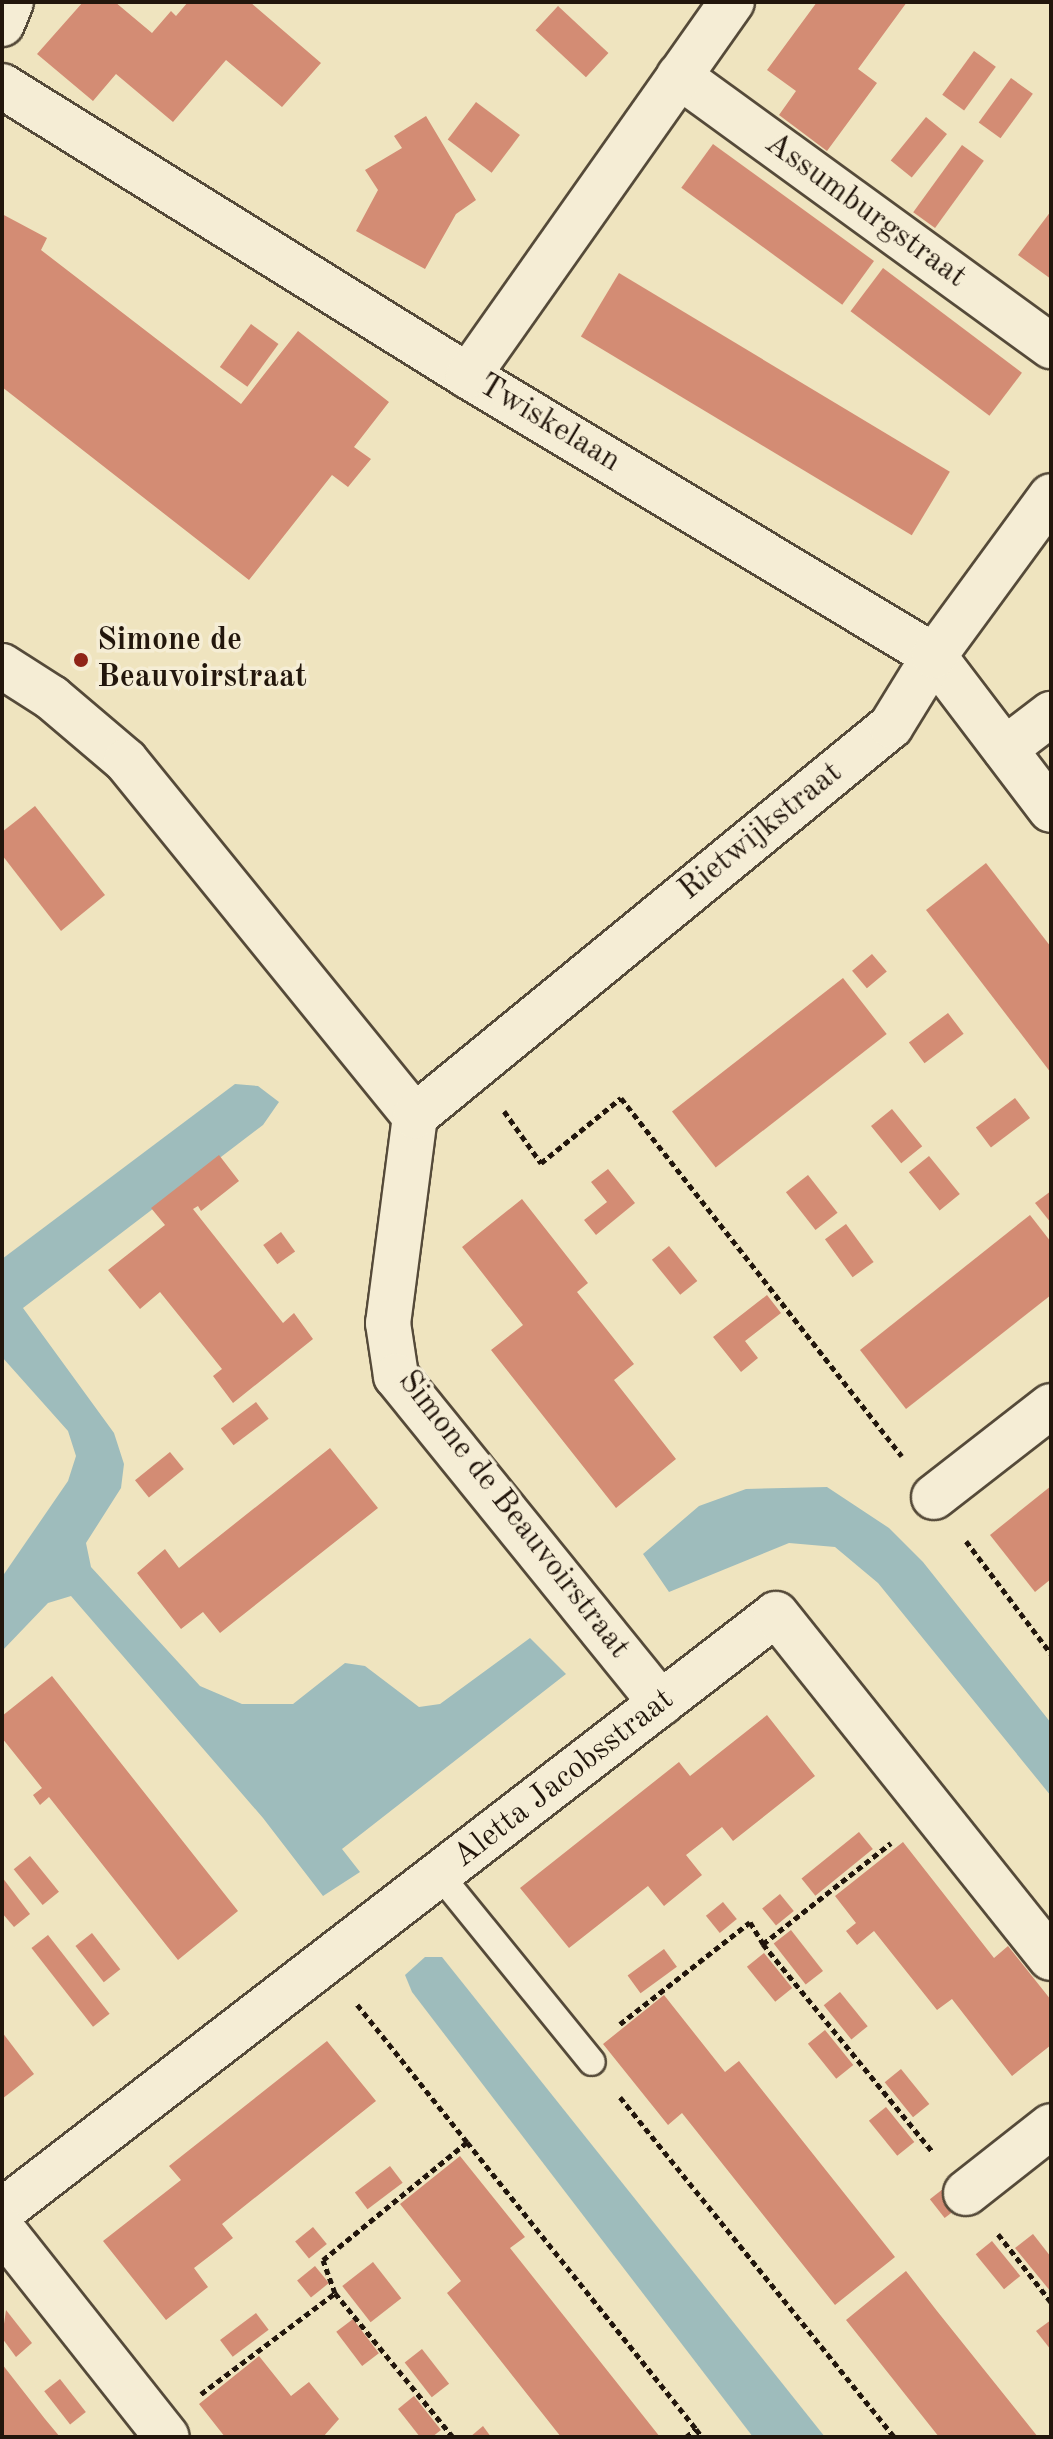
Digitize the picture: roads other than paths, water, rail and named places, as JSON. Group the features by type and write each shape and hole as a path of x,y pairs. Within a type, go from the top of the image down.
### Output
{"street":[{"path":"2,24 11,2"},
{"path":"468,376 732,2"},
{"name":"Assumburgstraat","path":"679,76 1051,346"},
{"name":"Twiskelaan","path":"2,86 468,376 934,656 1051,810"},
{"name":"Rietwijkstraat","path":"415,1116 891,726 934,656 1051,496"},
{"path":"2,666 52,698 126,761 415,1116"},
{"path":"1005,749 1051,714"},
{"name":"Simone de Beauvoirstraat","path":"415,1116 388,1323 396,1376 661,1703"},
{"path":"934,1497 1051,1406"},
{"name":"Aletta Jacobsstraat","path":"2,2211 776,1614 1051,1958"},
{"path":"966,2193 1051,2126"},
{"path":"2,2229 163,2432"}],"lane":[{"path":"439,1874 588,2057"}],"water":[{"path":"235,1084 258,1086 279,1102 263,1125 23,1308 114,1433 124,1464 121,1488 86,1543 91,1567 200,1686 242,1704 293,1704 345,1663 365,1666 419,1707 440,1704 530,1638 566,1674 342,1849 360,1872 323,1896 263,1818 71,1596 48,1603 2,1651 2,1577 68,1481 76,1456 68,1431 2,1357 2,1259"},
{"path":"827,1487 889,1528 923,1562 1051,1723 1051,1796 878,1583 835,1547 789,1543 669,1592 643,1554 699,1506 746,1489"},
{"path":"425,1957 442,1957 825,2437 753,2437 412,1992 405,1975"}],"place":[{"name":"Simone de Beauvoirstraat","path":"81,660"}]}
